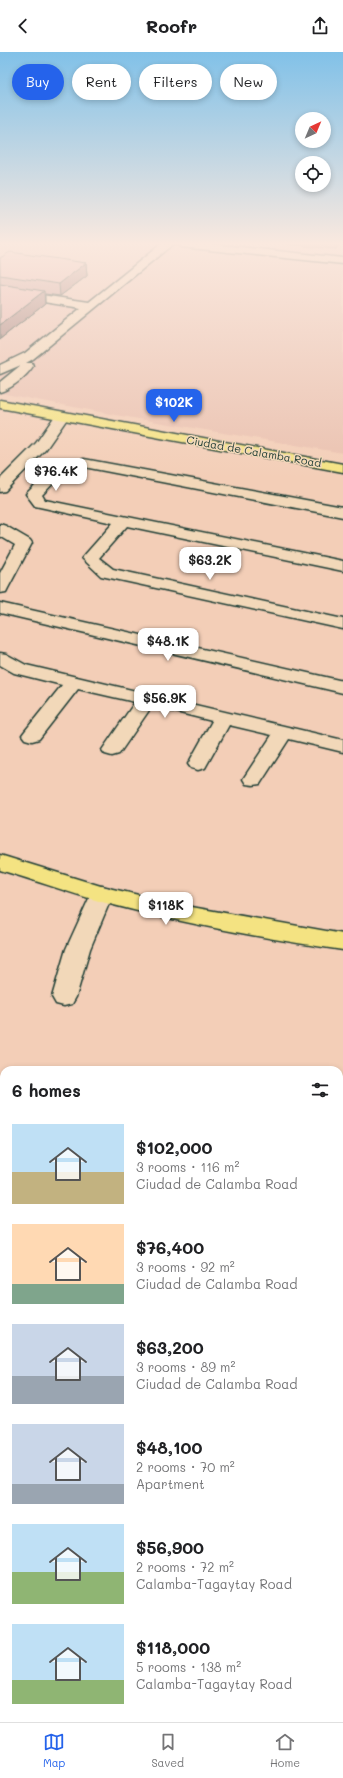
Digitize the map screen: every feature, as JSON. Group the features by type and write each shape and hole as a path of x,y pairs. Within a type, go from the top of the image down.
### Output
{"main road":[{"name":"Ciudad de Calamba Road","path":"0,404 343,468"},
{"path":"0,862 102,894 269,930 343,942"}],"street":[{"path":"0,370 30,356 72,322"},
{"path":"0,388 21,372 28,364 30,356"},
{"path":"0,488 41,446 62,416"},
{"path":"343,512 84,463 59,469 34,494 40,503 343,566"},
{"path":"123,520 90,558 107,573 343,624"},
{"path":"0,529 24,544 0,588"},
{"path":"0,608 343,687"},
{"path":"0,658 20,669 343,746"},
{"path":"32,735 74,682"},
{"path":"112,750 147,699"},
{"path":"198,764 223,717"},
{"path":"253,779 284,732"},
{"path":"64,997 78,949 102,894"}],"shaded area":[{"path":"0,322 343,322 343,453 121,416 0,393"}]}
